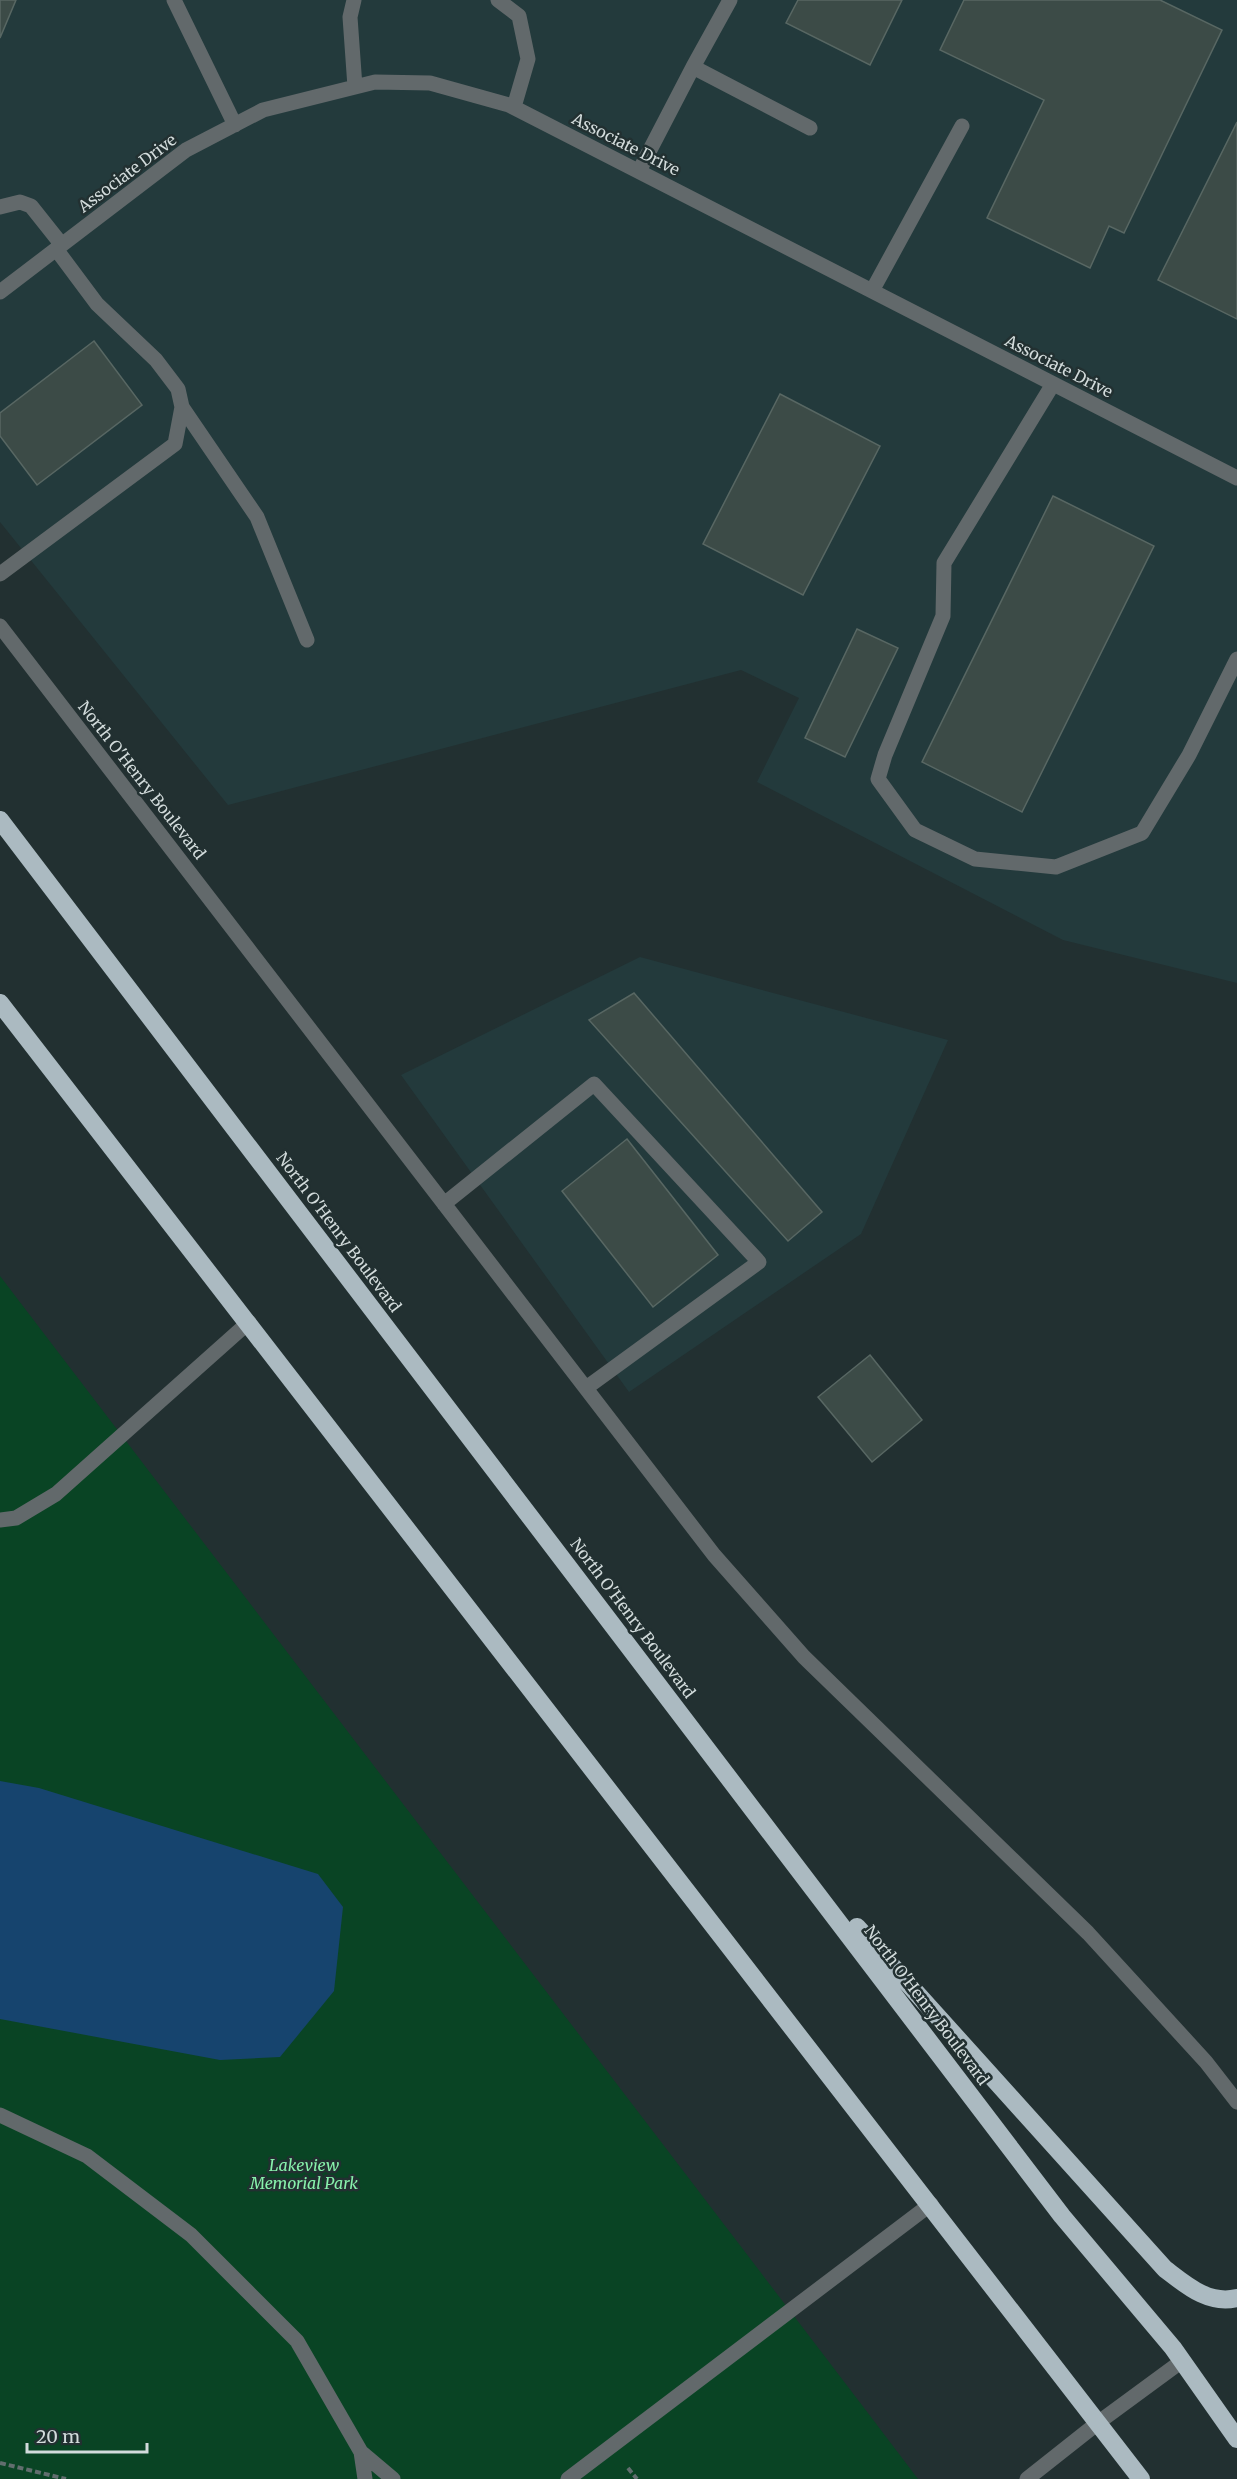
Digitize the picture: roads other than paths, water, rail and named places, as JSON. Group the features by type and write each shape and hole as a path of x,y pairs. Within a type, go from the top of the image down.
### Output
{"highway":[{"name":"North O'Henry Boulevard","path":"0,820 776,1837 1062,2216 1182,2361 1237,2439"},
{"path":"0,1003 931,2204 1141,2479"},
{"path":"776,1837 1165,2269 1197,2294 1227,2300 1237,2298"}],"street":[{"path":"174,0 235,125"},
{"path":"354,0 350,17 355,87"},
{"path":"498,0 519,16 528,59 514,107"},
{"path":"639,171 730,0"},
{"path":"693,67 810,128"},
{"name":"Associate Drive","path":"0,292 186,150 263,110 375,82 429,83 514,107 1237,478"},
{"path":"872,291 962,126"},
{"path":"0,207 20,202 31,206 98,304 156,360 178,389 182,407 256,517 307,640"},
{"path":"1053,384 944,563 943,616 885,755 878,779 915,830 975,858 1056,867 1142,833 1189,755 1237,659"},
{"path":"0,574 175,444 182,407"},
{"name":"North O'Henry Boulevard","path":"0,626 714,1555 804,1657 1088,1933 1206,2062 1237,2102"},
{"path":"444,1204 594,1083 759,1262 586,1388"},
{"path":"0,1520 16,1518 56,1494 249,1322"},
{"path":"0,2115 87,2156 191,2235 297,2341 361,2452 393,2479"},
{"path":"568,2479 931,2204"},
{"path":"1027,2479 1182,2361"},
{"path":"361,2452 365,2479"}],"water":[{"path":"0,1781 39,1788 318,1874 343,1907 334,1991 280,2057 220,2060 0,2019"}],"park label":[{"name":"Lakeview Memorial Park","path":"304,2174"}]}
